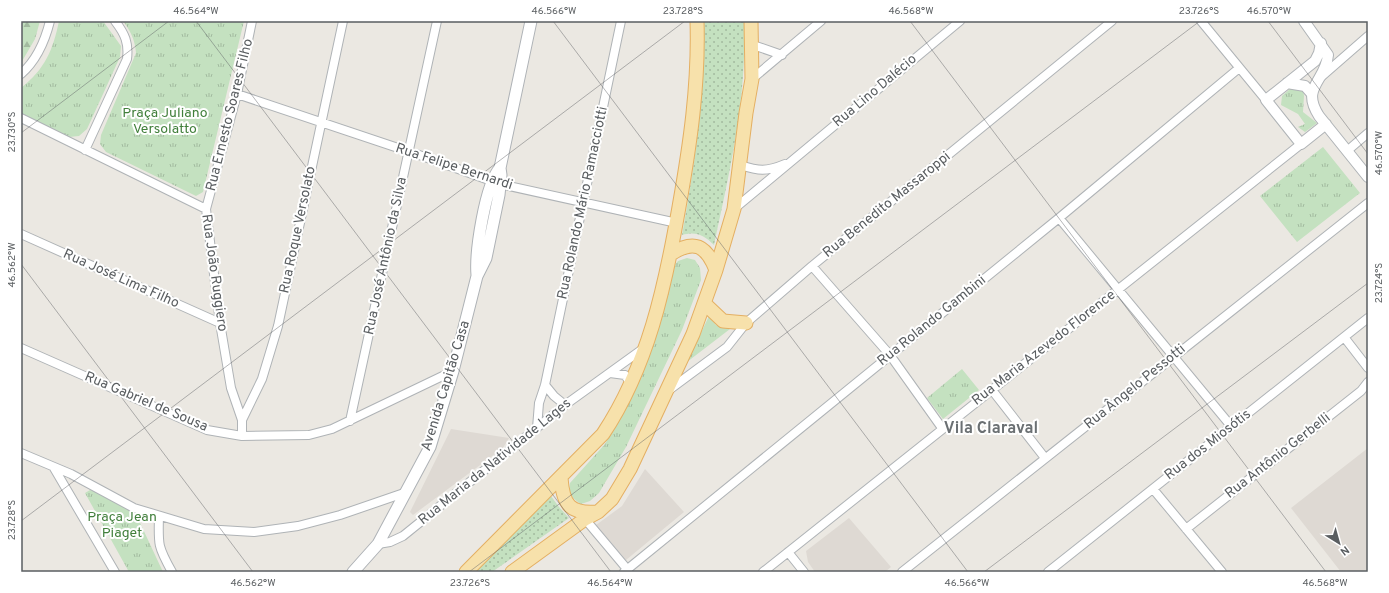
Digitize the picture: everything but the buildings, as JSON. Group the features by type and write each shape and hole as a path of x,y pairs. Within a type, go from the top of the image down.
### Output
{"main road":[{"name":"Avenida Capitão Casa","path":"353,572 378,544 430,447 453,371 477,276 477,257 500,168 531,21"},
{"path":"466,572 603,434 617,413 631,384 646,346 657,312 677,223 690,150 697,83 697,21"},
{"path":"512,572 598,512 612,499 628,474 693,334 705,304 734,210 746,113 752,79 753,45 751,21"},
{"path":"671,254 686,246 698,246 706,252 716,270"},
{"path":"705,304 723,321 746,323"},
{"path":"561,478 565,500 572,509 584,513 598,512"}],"street":[{"path":"21,74 39,53 46,37 50,21"},
{"path":"85,150 127,59 128,47 126,36 115,21"},
{"name":"Rua Ernesto Soares Filho","path":"206,209 237,94 252,21"},
{"name":"Rua Roque Versolato","path":"242,436 242,420 262,379 278,326 343,21"},
{"name":"Rua José Antônio da Silva","path":"350,421 437,21"},
{"name":"Rua Rolando Mário Ramacciotti","path":"537,428 539,403 545,384 584,203 621,21"},
{"path":"752,79 821,21"},
{"name":"Rua Lino Dalécio","path":"734,210 960,21"},
{"name":"Rua Benedito Massaroppi","path":"666,392 727,347 746,323 812,266 1112,21"},
{"path":"1201,21 1238,69 1266,100 1301,144"},
{"path":"1304,21 1321,43 1328,55 1320,78"},
{"path":"1368,36 1320,78 1314,86 1312,94 1315,110 1368,177"},
{"path":"1266,100 1315,61 1319,53 1321,43"},
{"path":"753,45 782,55"},
{"name":"Rua Rolando Gambini","path":"625,570 1059,218 1238,69"},
{"path":"1287,83 1305,86 1312,94"},
{"name":"Rua Felipe Bernardi","path":"237,94 496,183 677,223"},
{"name":"Rua João Ruggiero","path":"21,118 206,209 220,323 231,388 242,420"},
{"name":"Rua Maria Azevedo Florence","path":"763,572 942,428 992,390 1326,124"},
{"path":"1347,151 1368,133"},
{"name":"Rua Lino Dalécio","path":"740,165 766,171 791,162"},
{"name":"Rua Ângelo Pessotti","path":"905,571 1173,356 1368,203"},
{"path":"1059,218 1232,426"},
{"name":"Rua José Lima Filho","path":"21,234 220,323"},
{"path":"812,266 890,355 942,428"},
{"name":"Rua dos Miosótis","path":"1048,572 1368,318"},
{"path":"1344,337 1368,368"},
{"name":"Rua Maria da Natividade Lages","path":"378,544 390,542 403,536 565,405 646,346"},
{"name":"Rua Gabriel de Sousa","path":"21,348 207,430 242,436 309,435 332,429 453,371"},
{"path":"610,373 625,375 631,384"},
{"name":"Rua Antônio Gerbelli","path":"1186,528 1361,391 1368,382"},
{"path":"545,384 554,396 565,405"},
{"path":"992,390 1045,458"},
{"path":"21,453 70,474 134,508 204,529 254,532 298,526 340,515 404,493"},
{"path":"54,468 115,572"},
{"path":"1153,489 1222,572"},
{"path":"159,516 158,543 160,551 172,572"},
{"path":"586,519 625,570"},
{"path":"788,552 804,572"}],"shaded area":[{"path":"451,429 509,438 503,448 413,515 410,512"},
{"path":"1368,448 1368,572 1341,572 1291,508"},
{"path":"645,469 684,512 626,560 596,525 622,506"},
{"path":"849,518 891,567 885,572 815,572 808,562 806,551"}],"green space":[{"path":"21,21 40,21 35,39 21,63"},
{"name":"Praça Juliano Versolatto","path":"59,21 103,21 121,46 120,57 87,129 79,136 69,137 21,113 21,88 36,74 47,58 54,41"},
{"name":"Praça Juliano Versolatto","path":"123,21 244,21 203,192 196,196 106,152 100,144 101,135 136,53 132,36"},
{"path":"704,21 744,21 743,78 740,106 731,162 714,245 700,235 692,233 682,235 691,182 701,102"},
{"path":"1291,88 1303,89 1303,112 1317,123 1305,132 1298,127 1305,124 1298,114 1281,105 1282,96"},
{"path":"1323,147 1360,193 1297,242 1260,196"},
{"path":"687,258 695,260 700,268 701,280 682,330 626,447 599,493 590,501 581,504 571,495 570,483 605,444 631,398 648,355 673,267 678,261"},
{"path":"709,316 716,325 730,329 687,362"},
{"path":"962,369 979,390 943,419 927,398"},
{"name":"Praça Jean Piaget","path":"90,490 97,492 135,512 163,572 129,572 85,493"},
{"path":"551,496 569,518 492,572 472,572"}],"district":[{"name":"Vila Claraval","path":"991,429"}]}
